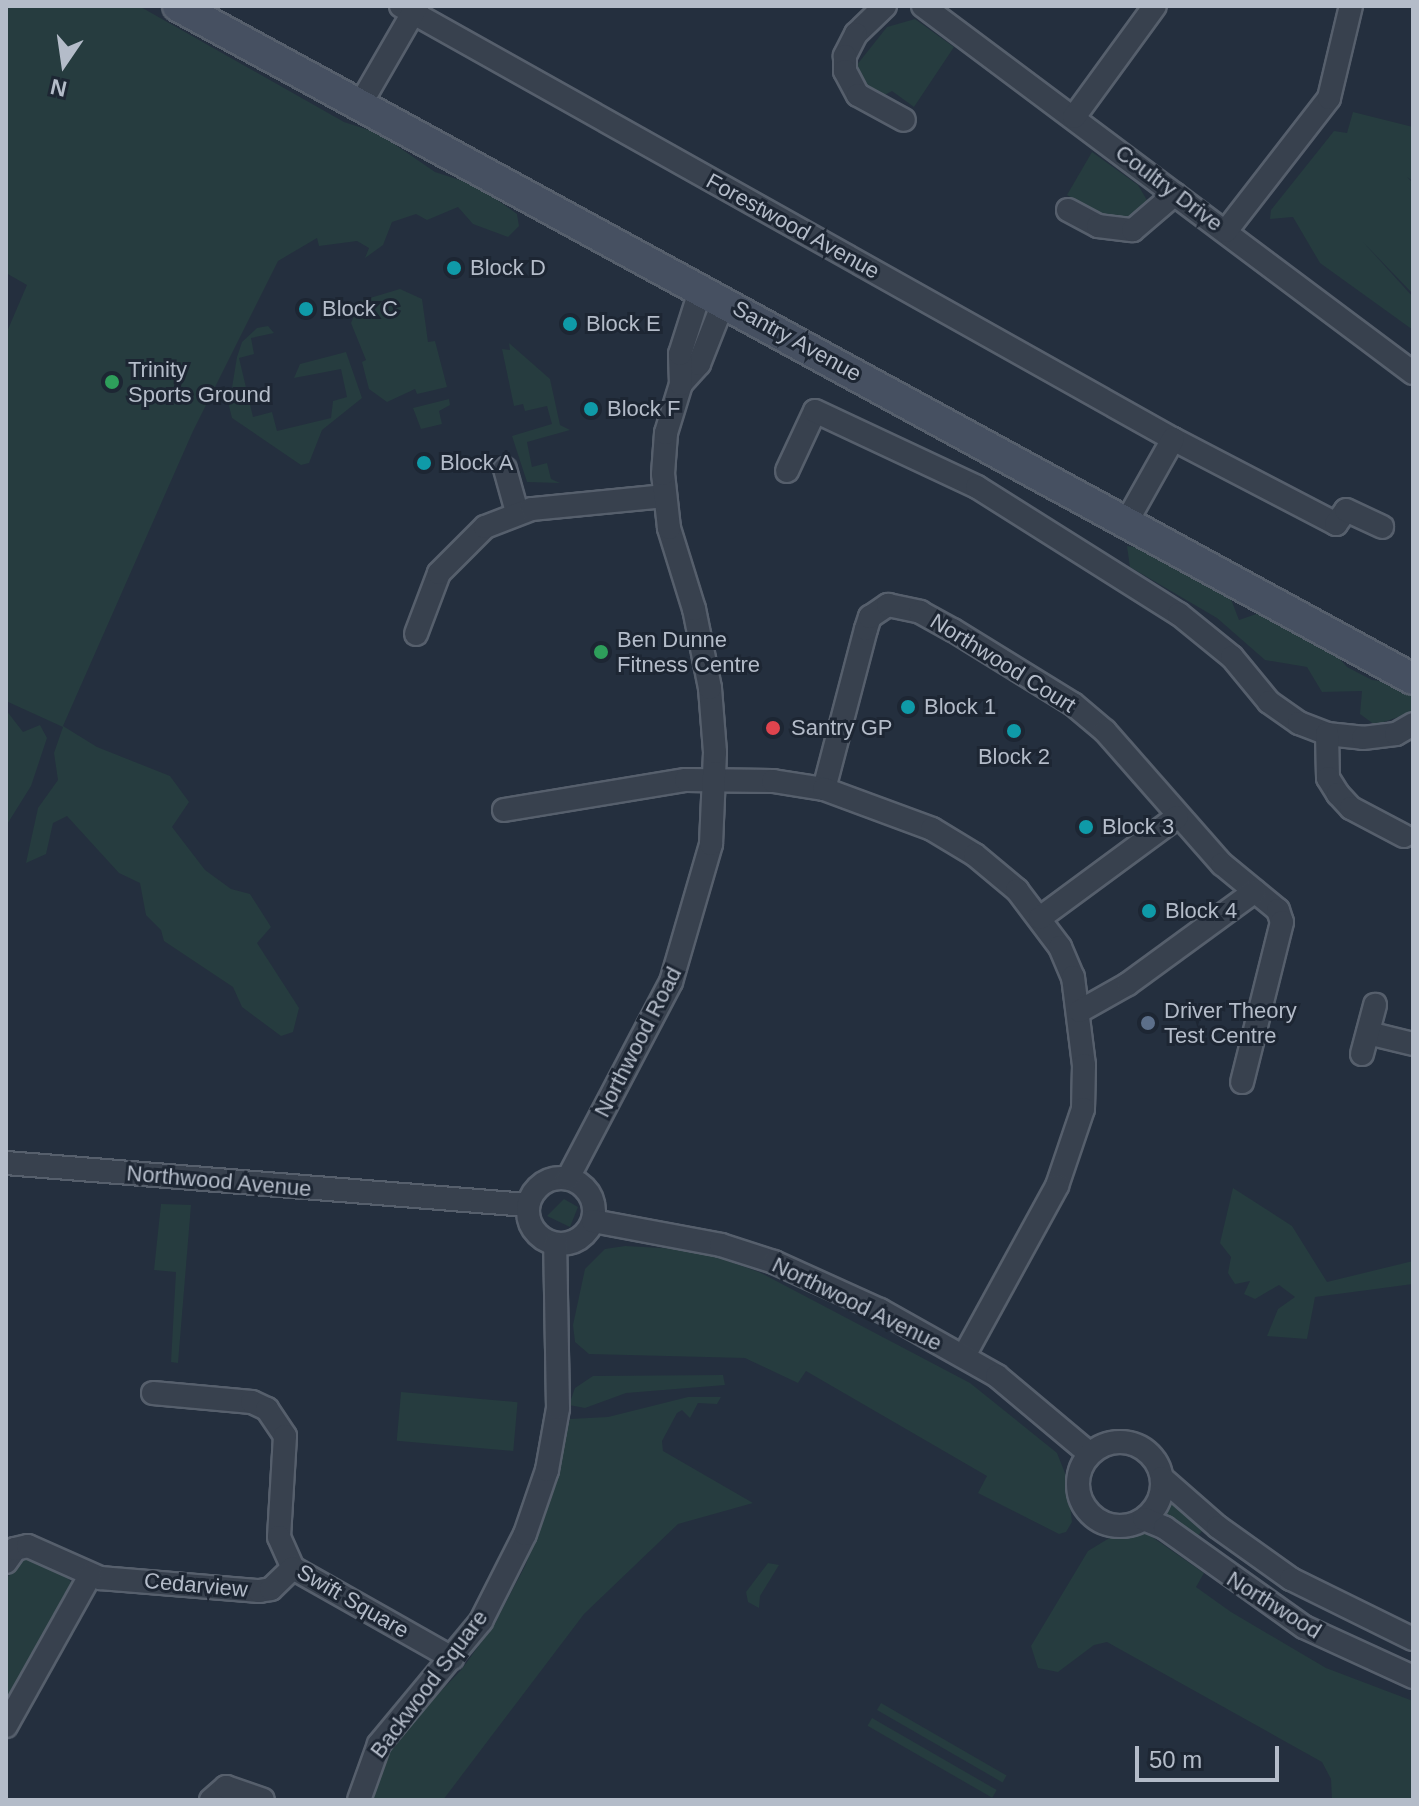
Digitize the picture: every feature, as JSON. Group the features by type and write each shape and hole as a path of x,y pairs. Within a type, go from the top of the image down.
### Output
{"main road":[{"name":"Santry Avenue","path":"178,6 712,294 1413,679"}],"street":[{"path":"885,6 856,34 845,56 845,71 858,95 904,120"},
{"name":"Coultry Drive","path":"923,6 1413,373"},
{"path":"1074,117 1155,6"},
{"path":"1226,231 1329,98 1351,6"},
{"path":"361,103 410,8"},
{"name":"Forestwood Avenue","path":"410,8 1173,439 1336,524 1346,510 1382,527"},
{"path":"1068,210 1098,226 1133,230 1175,194"},
{"name":"Northwood Road","path":"568,1178 653,1023 682,955 711,844 716,780 705,654 664,496 664,444 681,384 699,364 712,294"},
{"path":"787,471 815,411 948,473 1179,614 1232,657 1269,702 1327,734 1363,738 1396,734 1413,724"},
{"path":"1127,521 1173,439"},
{"path":"505,469 517,512"},
{"path":"416,634 431,586 449,560 476,534 517,512 664,496"},
{"name":"Northwood Court","path":"824,789 870,617 888,605 942,624 1073,704 1105,731 1177,817 1278,910 1282,922 1242,1082"},
{"path":"1327,734 1328,778 1338,794 1351,808 1404,836"},
{"path":"504,810 716,780 824,789 932,829 975,855 1040,918 1073,977 1080,1011 1083,1109 1074,1145 1057,1186 964,1356"},
{"path":"1040,918 1177,817"},
{"path":"1080,1011 1128,984 1255,891"},
{"path":"1375,1005 1365,1044 1413,1044"},
{"name":"Northwood Avenue","path":"6,1163 527,1205"},
{"path":"568,1178 590,1194 593,1221 579,1239 555,1244 530,1225 527,1205 543,1182 568,1178"},
{"name":"Northwood Avenue","path":"593,1221 685,1236 774,1262 880,1310 964,1356 1028,1399 1090,1454"},
{"name":"Backwood Square","path":"359,1800 379,1744 481,1621 522,1543 547,1470 560,1366 555,1244"},
{"name":"Swift Square","path":"153,1393 252,1402 274,1414 286,1446 279,1537 293,1568 452,1658"},
{"path":"1113,1442 1139,1446 1158,1465 1162,1478 1159,1501 1144,1519 1132,1525 1105,1524 1084,1507 1078,1479 1090,1454 1113,1442"},
{"name":"Northwood","path":"1162,1478 1291,1579 1413,1639"},
{"name":"Northwood","path":"1144,1519 1165,1528 1304,1627 1413,1677"},
{"name":"Cedarview","path":"6,1562 15,1549 28,1546 90,1576 259,1591 271,1589 293,1568"},
{"path":"6,1726 90,1576"},
{"path":"211,1800 226,1787 263,1800"}],"green space":[{"name":"Trinity Sports Ground","path":"6,6 139,6 344,122 378,133 435,172 478,186 517,214 519,226 508,237 473,224 458,207 427,220 416,214 392,222 383,245 365,258 369,248 357,241 319,246 317,238 278,261 193,431 63,726 97,747 170,776 189,802 172,827 205,870 231,889 250,894 271,927 257,943 299,1008 293,1032 281,1036 242,1007 233,987 164,941 161,930 146,915 140,883 119,873 67,816 53,823 46,854 26,863 38,808 58,780 54,753 63,727 6,701 6,334 27,285 6,273"},
{"path":"915,19 954,47 914,107 892,91 881,97 870,89 856,66 887,27"},
{"path":"1353,112 1413,127 1413,181 1407,177 1413,183 1413,294 1363,242 1413,297 1413,330 1320,263 1293,217 1270,219 1271,210 1334,131 1347,133"},
{"path":"1092,152 1138,185 1148,202 1143,216 1119,224 1067,195"},
{"path":"400,289 422,299 428,342 435,341 447,387 417,394 415,389 387,402 369,389 362,362 366,360 351,323 360,301"},
{"path":"268,326 274,333 251,338 254,354 239,358 253,417 272,412 277,431 331,418 333,401 347,397 341,369 294,378 300,364 346,352 362,398 322,430 309,463 301,465 232,418 229,406 242,342 257,328"},
{"path":"509,343 550,379 560,425 570,430 527,442 532,467 547,463 551,479 560,483 527,482 512,436 552,424 547,406 525,411 523,404 514,406 502,349 510,350"},
{"path":"449,399 450,405 439,411 442,424 421,429 413,408"},
{"path":"1127,546 1148,549 1229,594 1239,620 1262,612 1333,651 1347,667 1372,680 1390,682 1408,692 1413,695 1413,712 1375,725 1360,714 1362,691 1322,692 1307,667 1265,660 1217,618 1130,567"},
{"path":"6,710 23,732 40,725 47,738 31,786 6,826"},
{"path":"1233,1188 1292,1226 1327,1282 1413,1261 1413,1284 1315,1297 1307,1339 1267,1336 1278,1309 1295,1297 1279,1285 1255,1299 1244,1294 1250,1281 1235,1284 1228,1273 1231,1257 1220,1243"},
{"path":"564,1199 578,1207 570,1227 547,1216"},
{"path":"161,1204 191,1205 178,1363 171,1362 176,1272 154,1270"},
{"path":"625,1246 697,1250 759,1272 970,1383 1057,1453 1067,1478 1072,1522 1066,1532 1059,1534 978,1493 987,1476 806,1371 798,1383 745,1358 589,1354 575,1342 573,1325 585,1269 605,1249"},
{"path":"723,1375 725,1385 626,1393 585,1408 569,1405 575,1388 593,1376"},
{"path":"401,1392 518,1402 513,1451 397,1441"},
{"path":"688,1397 721,1397 717,1404 698,1403 690,1418 682,1410 677,1413 662,1441 663,1451 753,1503 678,1524 584,1614 443,1800 372,1800 388,1747 462,1669 495,1623 525,1566 545,1516 570,1419 608,1417"},
{"path":"1168,1497 1204,1529 1194,1540 1161,1515"},
{"path":"1145,1532 1204,1573 1196,1587 1231,1612 1326,1668 1413,1701 1413,1800 1332,1800 1331,1779 1322,1762 1107,1642 1094,1645 1058,1672 1038,1668 1031,1646 1088,1551 1111,1537"},
{"path":"26,1556 65,1574 73,1585 6,1710 6,1579"},
{"path":"768,1563 779,1565 760,1596 759,1608 748,1602 746,1592"},
{"path":"881,1703 1007,1775 1003,1782 877,1710"},
{"path":"872,1718 997,1790 992,1798 868,1726"}],"place":[{"name":"Block D","path":"454,268"},
{"name":"Block C","path":"306,309"},
{"name":"Block E","path":"570,324"},
{"name":"Trinity Sports Ground","path":"112,382"},
{"name":"Block F","path":"591,409"},
{"name":"Block A","path":"424,463"},
{"name":"Ben Dunne Fitness Centre","path":"601,652"},
{"name":"Block 1","path":"908,707"},
{"name":"Santry GP","path":"773,728"},
{"name":"Block 2","path":"1014,731"},
{"name":"Block 3","path":"1086,827"},
{"name":"Block 4","path":"1149,911"},
{"name":"Driver Theory Test Centre","path":"1148,1023"}]}
